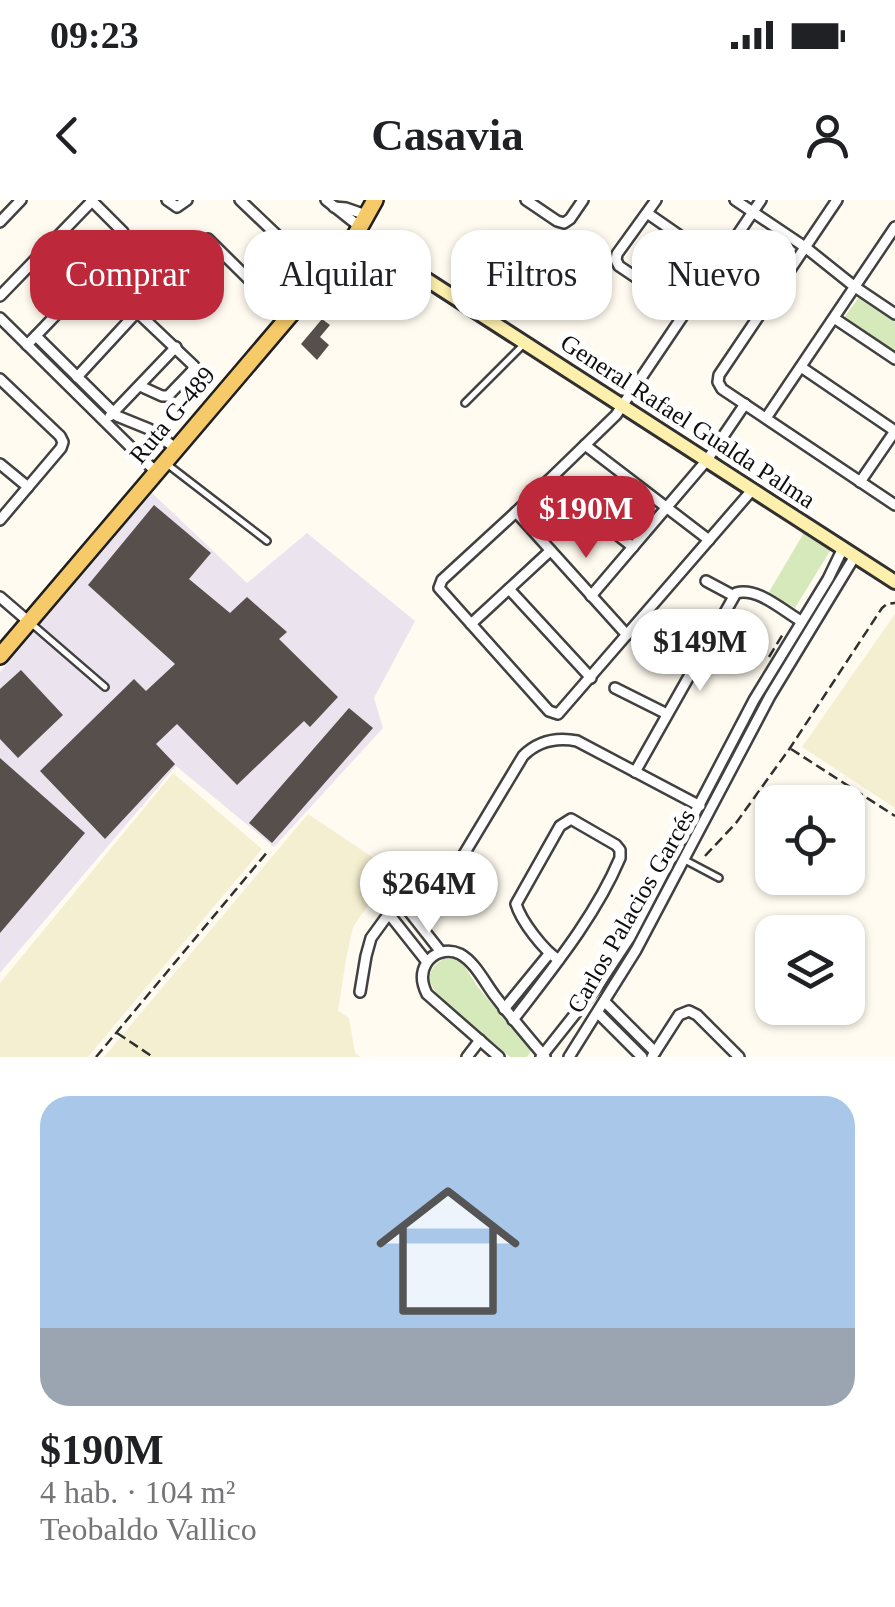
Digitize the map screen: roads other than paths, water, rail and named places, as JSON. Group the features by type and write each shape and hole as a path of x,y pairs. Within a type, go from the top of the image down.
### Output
{"main road":[{"name":"Ruta G-489","path":"357,230 374,200"},
{"name":"General Rafael Gualda Palma","path":"361,225 526,342 895,582"},
{"name":"Ruta G-489","path":"0,656 286,320"}],"street":[{"path":"0,222 21,200"},
{"path":"166,200 177,207 188,200"},
{"path":"240,200 272,230"},
{"path":"526,200 564,223 583,200"},
{"path":"635,230 656,200"},
{"path":"735,200 895,314"},
{"path":"741,230 761,200"},
{"path":"836,200 718,382 722,389 895,505"},
{"path":"0,296 91,201 121,230"},
{"path":"330,204 346,208 361,225"},
{"path":"647,214 671,230"},
{"path":"632,234 617,254 616,262 632,273"},
{"path":"766,418 893,234"},
{"path":"224,255 244,275"},
{"path":"0,318 105,421 160,467"},
{"path":"834,318 895,359"},
{"path":"27,344 51,320"},
{"path":"77,377 130,320"},
{"path":"140,386 168,396 194,366 146,320"},
{"path":"680,320 622,406 548,482 442,580 441,592 556,715 563,712 752,489"},
{"path":"36,336 122,419 155,433 176,448"},
{"path":"105,421 176,348"},
{"path":"801,367 895,432 860,482"},
{"path":"0,379 63,442 0,520"},
{"path":"591,596 707,460 745,404"},
{"path":"585,445 709,540"},
{"path":"0,464 28,488"},
{"path":"548,482 633,547"},
{"path":"516,512 627,635"},
{"path":"470,624 550,551"},
{"name":"Carlos Palacios Garcés","path":"543,1056 615,961 643,915 760,690 828,578 849,552"},
{"name":"Carlos Palacios Garcés","path":"569,1057 636,950 849,552"},
{"path":"706,581 734,596"},
{"path":"509,589 591,678"},
{"path":"635,772 734,596 741,590 754,592 800,622"},
{"path":"1,600 29,622"},
{"path":"659,636 699,656"},
{"path":"615,688 666,714"},
{"path":"360,992 372,938 389,914 444,888 523,756 533,746 563,738 576,741 700,806"},
{"path":"715,776 725,782"},
{"path":"513,1020 595,904 620,858 616,844 573,819 560,826 516,904 518,912 554,957"},
{"path":"404,904 441,952"},
{"path":"389,914 427,962"},
{"path":"500,1057 486,1052 480,1040 427,994 422,978 427,962 441,952 451,951 465,957 543,1056"},
{"path":"504,1009 554,957"},
{"path":"604,1002 654,1055 679,1015 689,1011 740,1057"},
{"path":"598,1013 642,1057"},
{"path":"468,1057 480,1040"}],"lane":[{"path":"465,403 526,342"},
{"path":"160,467 268,542"},
{"path":"29,622 105,687"},
{"path":"685,860 719,878"}]}
